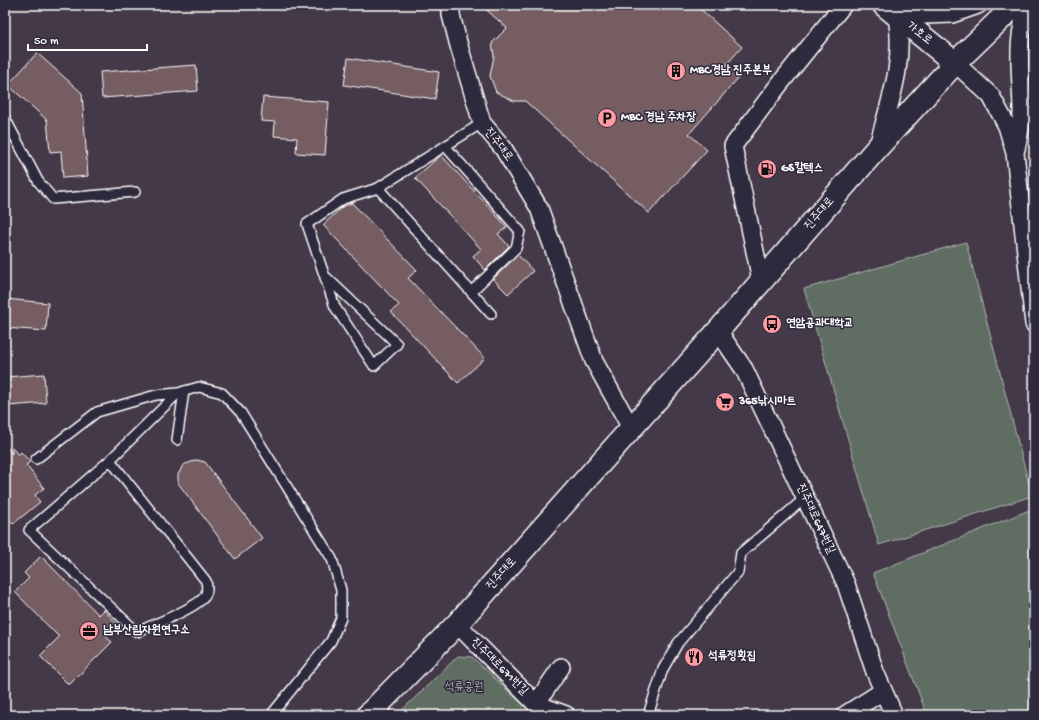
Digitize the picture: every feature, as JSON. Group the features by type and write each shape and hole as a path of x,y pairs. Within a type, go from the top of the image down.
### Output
{"street":[{"path":"762,280 733,146 778,86 843,5"},
{"path":"878,147 896,82 899,33 890,11 952,14 978,5"},
{"name":"진주대로","path":"368,714 457,624 718,331 878,147 955,63 1015,5"},
{"path":"1015,153 1022,114 1020,54 1022,34 1029,5"},
{"name":"진주대로","path":"450,6 459,46 482,124 503,148 539,208 594,361 631,428"},
{"name":"가호로","path":"890,11 955,63"},
{"path":"955,63 991,96 1007,126 1015,153 1034,324"},
{"name":"진주대로647번길","path":"718,331 744,369 846,584 875,672 894,715"},
{"name":"진주대로671번길","path":"457,624 536,704 566,715"},
{"path":"536,704 561,667"},
{"path":"845,715 884,691"}],"lane":[{"path":"5,118 38,181 53,199 135,192"},
{"path":"325,276 397,344 374,366 335,307 307,224 343,199 378,188 482,124"},
{"path":"446,147 520,231 516,248 471,292"},
{"path":"378,188 491,314"},
{"path":"36,459 97,412 156,394 181,392 199,387 222,393 234,404 332,559 341,590 341,618 331,642 271,715"},
{"path":"177,440 181,392"},
{"path":"110,460 206,581 208,588 206,595 196,604 138,632 30,530 110,460 181,392"},
{"path":"648,715 667,662 678,644 738,572 741,552 805,498"}],"green space":[{"path":"966,242 1032,496 879,545 804,289"},
{"path":"1032,509 1034,517 1034,715 927,715 873,573"},
{"name":"석류공원","path":"458,656 472,657 534,715 397,715"}],"building":[{"path":"481,5 696,5 742,47 726,65 739,77 689,134 707,150 649,213 525,101 514,101 496,92 490,76 494,56 492,43 507,28"},
{"path":"37,53 82,93 88,176 63,178 61,151 50,152 47,120 8,85"},
{"path":"348,58 439,72 435,99 344,85"},
{"path":"196,65 198,91 102,98 100,72"},
{"path":"263,97 329,102 325,155 296,153 297,138 274,136 275,122 261,121"},
{"path":"441,155 507,227 498,234 509,246 485,270 473,256 481,249 415,178"},
{"path":"352,203 417,270 408,278 485,358 458,383 391,312 399,305 323,225 342,207"},
{"path":"518,255 533,271 508,294 493,279"},
{"path":"5,299 48,303 46,331 5,328"},
{"path":"44,374 46,403 8,406 6,377"},
{"path":"5,444 12,454 12,447 18,455 21,452 30,462 26,465 44,488 35,495 40,502 13,524 5,514"},
{"path":"197,460 205,462 262,538 235,559 178,483 178,475 183,465"},
{"path":"41,556 99,615 104,610 118,625 106,637 112,642 69,685 40,656 59,637 15,592 29,578 24,573"}],"place":[{"name":"MBC경남 진주본부","path":"676,71"},
{"name":"MBC 경남 주차장","path":"607,118"},
{"name":"GS칼텍스","path":"767,169"},
{"name":"연암공과대학교","path":"772,324"},
{"name":"365낚시마트","path":"725,402"},
{"name":"남부산림자원연구소","path":"89,631"},
{"name":"석류정횟집","path":"694,657"}]}
